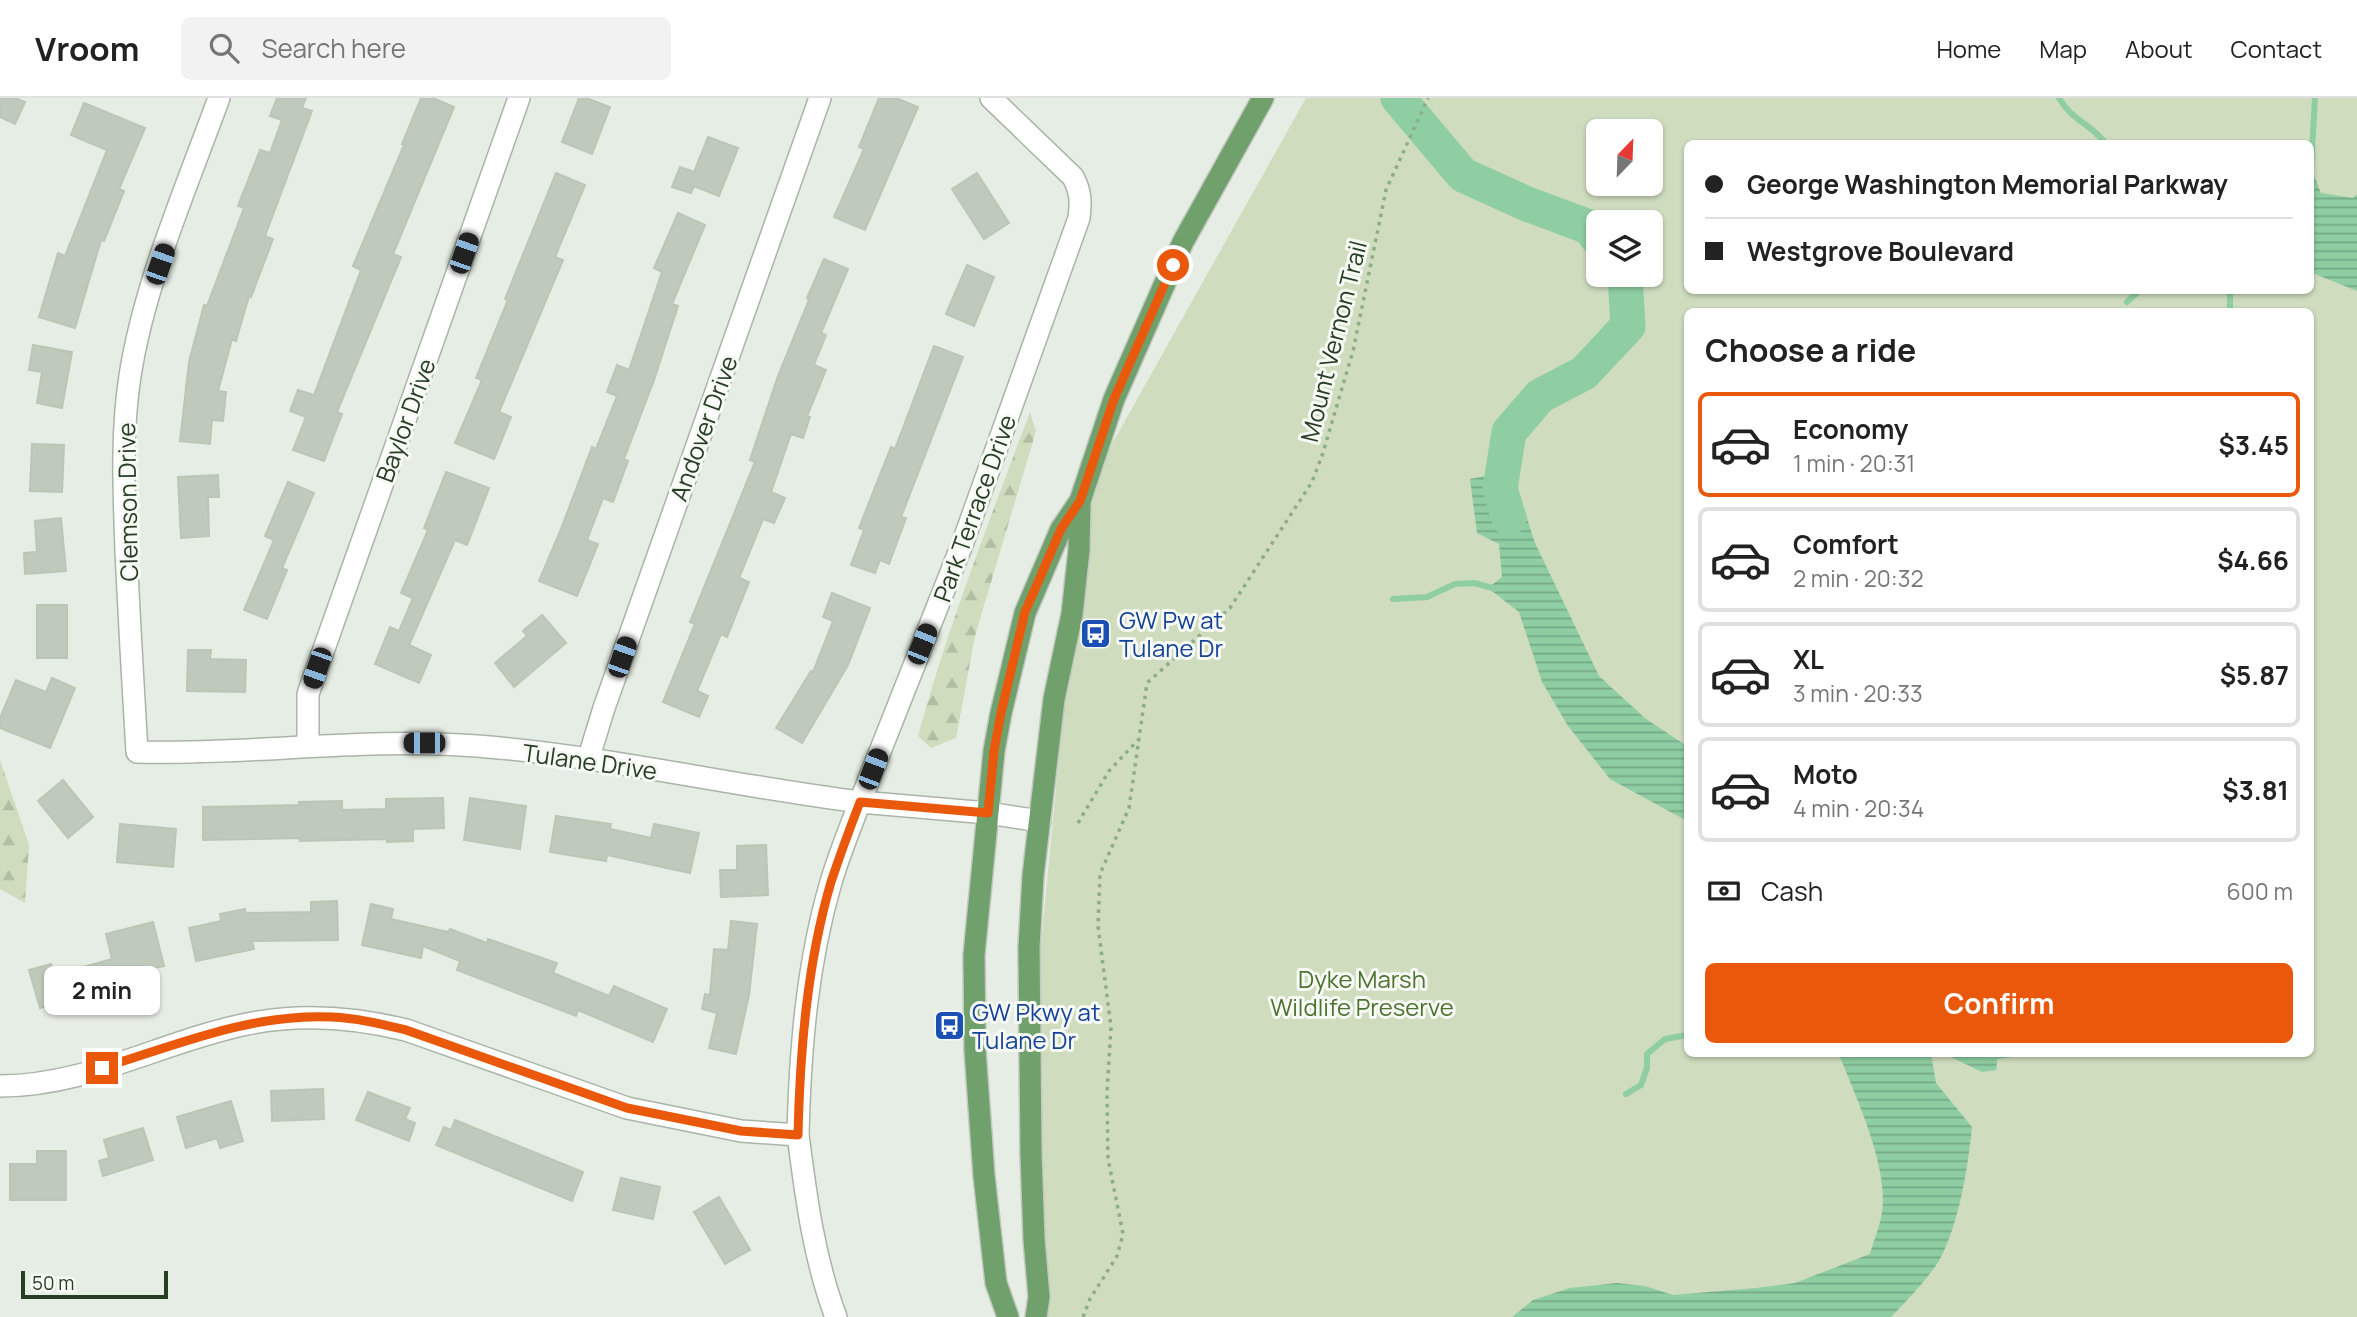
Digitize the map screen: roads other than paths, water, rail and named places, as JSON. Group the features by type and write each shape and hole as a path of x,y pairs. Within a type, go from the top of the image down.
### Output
{"main road":[{"path":"1008,1317 996,1283 984,1176 975,1050 974,955 994,751 1001,713 1025,612 1061,529 1080,501 1114,399 1183,242 1264,98"},
{"path":"1036,1317 1039,1297 1031,1154 1029,947 1033,876 1054,699 1072,614 1079,550 1080,501"}],"street":[{"name":"Clemson Drive","path":"137,751 123,488 124,419 138,334 151,287 219,98"},
{"name":"Baylor Drive","path":"309,746 308,694 519,98"},
{"name":"Andover Drive","path":"588,760 608,695 820,98"},
{"name":"Park Terrace Drive","path":"836,1317 827,1293 807,1205 798,1135 800,1064 815,954 831,883 860,802 963,542 1079,218 1081,201 1079,188 1073,177 991,98"},
{"name":"Tulane Drive","path":"137,751 183,753 309,746 437,744 535,752 860,802 988,813 1040,821"},
{"path":"0,1086 40,1084 78,1076 247,1024 290,1018 332,1017 371,1021 406,1030 627,1108 741,1131 798,1135"}],"waterway":[{"path":"1398,98 1463,175 1527,204 1586,226"},
{"path":"2059,98 2070,112 2103,140"},
{"path":"2313,140 2315,98"},
{"path":"1509,518 1500,489 1509,432 1540,396 1584,373 1628,326 1626,287"},
{"path":"2127,302 2136,294"},
{"path":"2230,294 2230,308"},
{"path":"1393,599 1427,597 1455,584 1474,583 1496,589"},
{"path":"1626,1094 1641,1085 1647,1068 1647,1054 1665,1039 1684,1036"}],"place":[{"name":"GW Pw at Tulane Dr","path":"1096,633"},
{"name":"GW Pkwy at Tulane Dr","path":"949,1025"}],"park label":[{"name":"Dyke Marsh Wildlife Preserve","path":"1362,992"}]}
